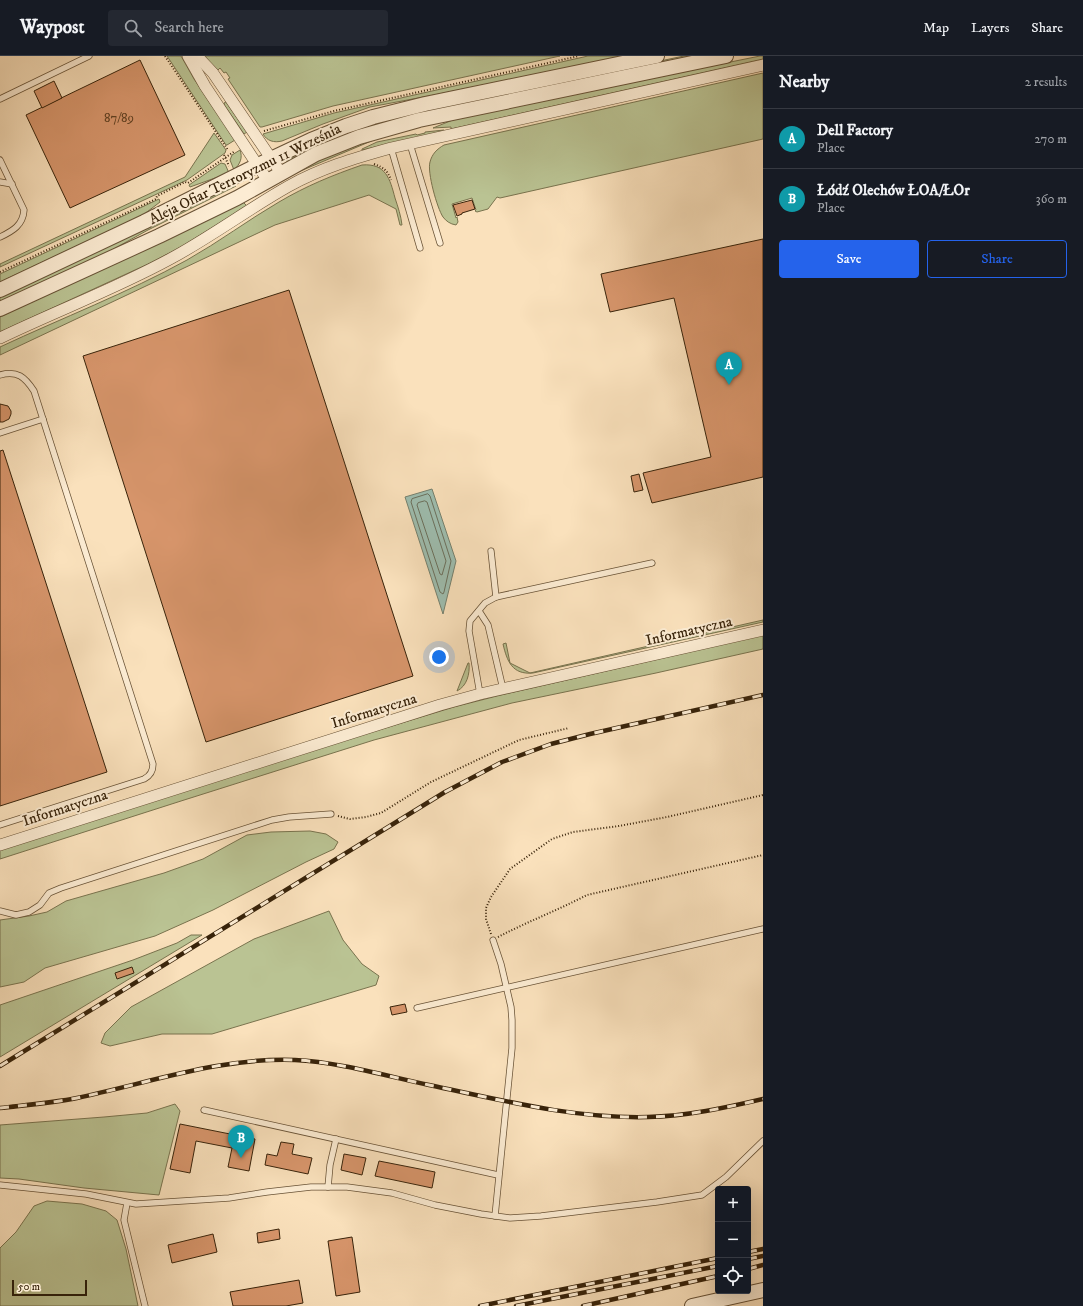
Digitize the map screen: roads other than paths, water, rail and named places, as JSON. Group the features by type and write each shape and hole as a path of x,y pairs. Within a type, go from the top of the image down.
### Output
{"street":[{"path":"188,56 205,86 268,181"},
{"path":"197,56 214,73 281,173"},
{"name":"Aleja Ofiar Terroryzmu 11 Września","path":"0,290 137,225 258,165 311,140 346,126 400,110 657,56"},
{"name":"Aleja Ofiar Terroryzmu 11 Września","path":"0,309 160,236 237,198 316,154 337,145 383,129 418,120 726,56"},
{"path":"0,338 163,263 201,242 279,192 328,167 391,148 763,65"},
{"name":"Informatyczna","path":"0,845 440,705 480,694 763,630"},
{"path":"692,1306 763,1290"}],"lane":[{"path":"0,99 89,56"},
{"path":"410,144 440,243"},
{"path":"391,148 420,248"},
{"path":"0,160 24,210 24,218 13,231 0,237"},
{"path":"0,182 12,184"},
{"path":"0,375 9,372 17,373 27,381 34,391 153,764 153,768 149,776 144,779 0,825"},
{"path":"0,433 43,419"},
{"path":"491,552 496,597"},
{"path":"480,694 469,631 470,621 485,603 496,597 652,564"},
{"path":"479,611 488,626 503,689"},
{"path":"0,911 16,915 29,912 40,905 49,894 61,888 272,820 289,816 331,814"},
{"path":"417,1008 763,929"},
{"path":"493,940 500,961 511,1011 512,1048 494,1216"},
{"path":"204,1110 498,1175"},
{"path":"328,1187 330,1165 336,1139"},
{"path":"0,1185 86,1194 136,1204 230,1198 311,1187 347,1187 392,1193 435,1205 510,1218 541,1216 702,1195 726,1177 763,1141"},
{"path":"127,1203 124,1220 145,1306"}],"water":[{"path":"432,489 456,561 443,614 405,497"}],"railway":[{"path":"0,1066 445,792 502,762 551,744 763,695"},
{"path":"0,1108 68,1100 185,1072 267,1060 295,1060 328,1063 510,1102 565,1112 593,1115 620,1117 677,1115 763,1099"},
{"path":"751,1251 763,1249"},
{"path":"751,1258 763,1256"},
{"path":"480,1306 715,1259"},
{"path":"751,1268 763,1265"},
{"path":"516,1306 715,1267"},
{"path":"583,1306 715,1277"}],"place":[{"name":"Dell Factory","path":"729,385"},
{"name":"Łódź Olechów ŁOA/ŁOr","path":"241,1158"}]}
